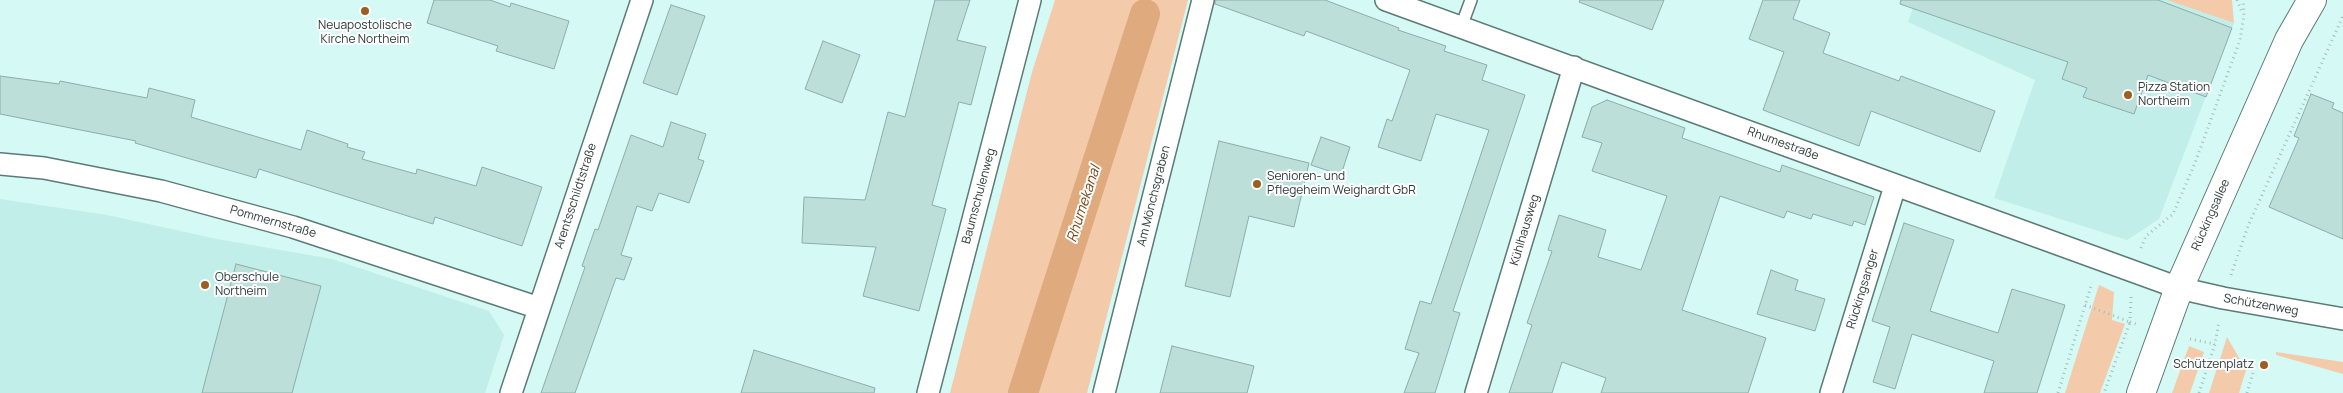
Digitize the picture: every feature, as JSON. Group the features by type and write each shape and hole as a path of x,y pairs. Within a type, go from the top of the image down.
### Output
{"street":[{"name":"Baumschulenweg","path":"928,393 1030,0"},
{"name":"Am Mönchsgraben","path":"1104,393 1203,0"},
{"name":"Rhumestraße","path":"1386,0 2179,288"},
{"name":"Rückingsallee","path":"2141,393 2179,288 2288,40 2300,0"},
{"name":"Rückingsallee","path":"2288,40 2312,0"},
{"name":"Arentsschildtstraße","path":"511,393 639,1"},
{"name":"Kühlhausweg","path":"1476,393 1574,67"},
{"name":"Pommernstraße","path":"0,164 44,168 161,191 293,226 539,308"},
{"name":"Rückingsanger","path":"1831,393 1895,186"},
{"name":"Schützenweg","path":"2179,288 2223,298 2343,319"}],"lane":[{"path":"1461,27 1471,0"}],"path":[{"path":"2236,0 2244,15"},
{"path":"2132,271 2146,236 2173,214 2195,163 2237,49 2244,15 2243,0"},
{"path":"2199,393 2215,344 2223,298 2248,226 2343,16"},
{"path":"2058,393 2099,259"},
{"path":"2085,305 2130,322 2104,393"},
{"path":"2247,393 2253,373"}],"shaded area":[{"path":"1055,0 1188,0 1087,393 950,393 1032,72"},
{"path":"1916,0 2167,0 2234,23 2159,219 2127,240 1994,198 2035,80 1908,22"},
{"path":"2167,0 2232,0 2234,23"},
{"name":"Oberschule Northeim","path":"0,199 107,215 217,239 332,259 489,311 504,335 485,393 0,393"},
{"path":"2099,285 2114,292 2112,320 2125,324 2100,393 2065,393"},
{"path":"2227,337 2246,370 2239,393 2209,393"},
{"path":"2189,346 2204,352 2190,393 2172,393"},
{"path":"2276,352 2343,362 2343,374 2276,355"}],"building":[{"path":"434,0 490,0 510,7 511,3 569,21 554,69 496,51 498,46 427,23"},
{"path":"935,0 970,0 957,40 986,47 971,105 959,102 932,205 946,209 919,311 863,296 876,247 802,243 804,197 865,200 888,112 905,117"},
{"path":"1215,0 1325,0 1399,28 1398,30 1446,46 1444,51 1487,65 1482,80 1525,95 1453,311 1460,313 1435,393 1404,393 1419,353 1405,349 1420,301 1431,304 1489,130 1436,114 1421,161 1378,147 1387,119 1392,121 1410,70 1306,31 1304,36 1215,4"},
{"path":"1580,0 1664,0 1652,30 1579,2"},
{"path":"1763,0 1800,0 1793,19 1830,33 1823,53 1899,81 1901,76 1995,111 1980,152 1871,111 1859,146 1763,110 1784,52 1749,39"},
{"path":"1901,0 2158,0 2232,28 2206,97 2148,75 2134,114 2083,97 2087,88 2062,79 2068,62 1900,4"},
{"path":"671,5 705,16 677,95 643,83"},
{"path":"823,41 860,55 842,103 805,89"},
{"path":"0,76 59,84 60,81 147,98 149,88 195,100 191,117 301,150 307,130 348,144 347,147 365,152 362,159 416,174 417,169 476,186 482,167 542,187 522,246 435,217 433,224 259,169 256,178 135,143 136,141 0,114"},
{"path":"2311,94 2334,103 2332,108 2343,113 2343,239 2269,207 2299,138 2294,136"},
{"path":"1607,100 1685,128 1682,138 1780,172 1782,165 1874,197 1865,225 1854,221 1852,226 1813,214 1811,219 1787,211 1784,218 1720,196 1682,310 1766,338 1748,393 1601,393 1606,378 1562,362 1552,393 1509,393 1532,325 1527,323 1552,251 1548,250 1559,215 1606,230 1598,257 1641,270 1667,196 1592,171 1602,143 1582,137 1592,107"},
{"path":"671,122 706,134 698,159 704,161 689,203 659,193 652,211 637,206 621,255 632,258 624,280 616,278 575,393 541,393 585,267 582,266 595,229 598,230 631,135 663,147"},
{"path":"1321,137 1350,147 1341,175 1311,165"},
{"name":"Senioren- und Pflegeheim Weighardt GbR","path":"1219,141 1309,163 1294,227 1249,216 1230,297 1185,286"},
{"path":"1904,223 1954,240 1930,311 1998,333 2012,289 2065,305 2037,393 1984,393 1994,361 1912,334 1895,389 1873,382 1890,327 1872,321"},
{"name":"Oberschule Northeim","path":"236,264 321,286 292,393 202,393"},
{"path":"1771,270 1798,280 1795,290 1825,299 1815,331 1757,314"},
{"path":"1172,346 1254,366 1247,393 1160,393"},
{"path":"754,350 875,388 874,393 741,393"}],"waterway":[{"name":"Rhumekanal","path":"1023,393 1145,14"}],"place":[{"name":"Neuapostolische Kirche Northeim","path":"365,11"},
{"name":"Pizza Station Northeim","path":"2128,95"},
{"name":"Senioren- und Pflegeheim Weighardt GbR","path":"1257,184"},
{"name":"Oberschule Northeim","path":"205,285"},
{"name":"Schützenplatz","path":"2264,365"}]}
